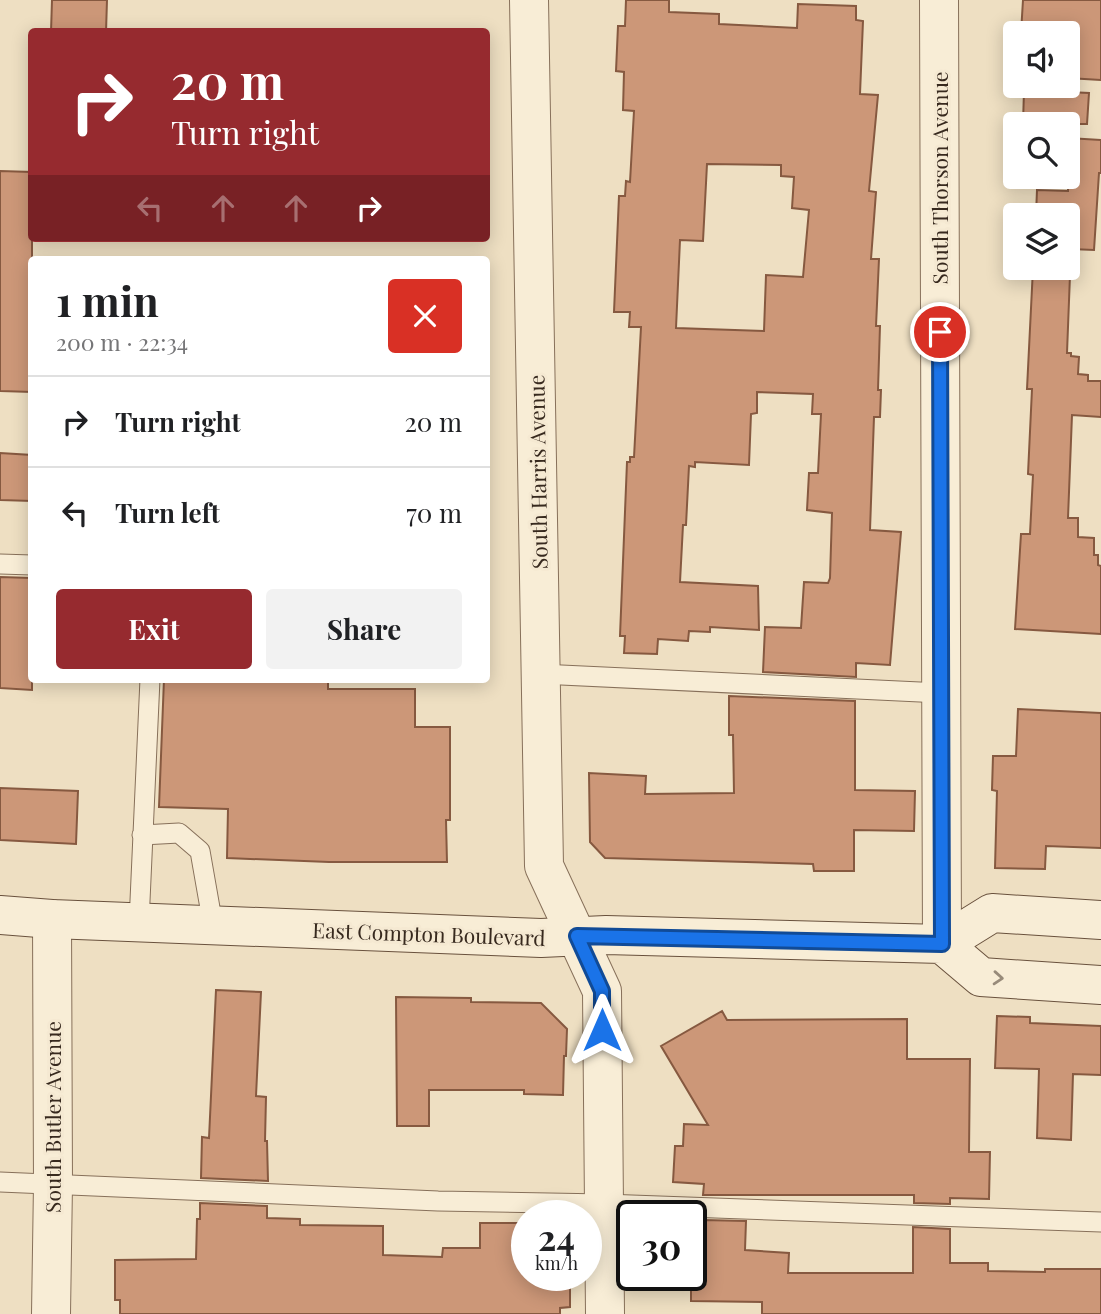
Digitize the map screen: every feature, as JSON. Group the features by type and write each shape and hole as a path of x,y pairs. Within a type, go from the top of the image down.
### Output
{"street":[{"name":"South Harris Avenue","path":"529,0 544,866 602,991 605,1314"},
{"name":"South Thorson Avenue","path":"939,0 942,944"},
{"path":"1101,920 992,913 942,944 981,977 1101,985"},
{"name":"East Compton Boulevard","path":"0,915 541,938 577,936 942,944"},
{"name":"South Butler Avenue","path":"51,1314 52,919"}],"lane":[{"path":"0,564 28,565"},
{"path":"540,674 941,693"},
{"path":"139,923 150,683"},
{"path":"142,835 179,833 200,851 212,925"},
{"path":"0,1182 438,1201 604,1204 1101,1223"}],"building":[{"path":"52,0 107,0 106,28 51,28"},
{"path":"626,0 669,0 669,12 719,14 719,24 797,28 798,4 856,6 856,20 863,21 860,94 878,95 869,191 876,192 871,259 879,259 876,326 880,326 878,390 881,390 880,417 874,417 870,530 901,532 890,665 856,663 856,677 763,672 765,627 801,628 804,582 828,583 830,578 832,513 807,510 809,473 818,473 821,414 812,414 813,394 757,392 757,413 751,414 749,465 695,462 695,467 689,466 680,582 758,586 759,630 710,627 710,632 689,631 688,641 658,639 657,654 624,653 625,636 620,636 627,462 630,462 630,457 634,457 641,327 629,327 630,312 614,312 619,196 625,196 626,181 630,182 634,111 623,110 624,72 616,71 618,26 625,26","holes":["707,164 781,165 781,176 794,177 792,208 809,210 803,277 766,275 764,331 676,328 680,240 703,241"]},
{"path":"1023,0 1101,0 1101,80 1080,79 1080,21 1022,21"},
{"path":"1080,93 1089,93 1087,124 1080,124 1080,112 1023,112 1024,98 1080,98"},
{"path":"1080,139 1101,140 1094,250 1080,249 1080,203 1036,203 1037,190 1080,189"},
{"path":"0,171 28,172 28,242 32,242 32,256 28,256 28,392 0,391"},
{"path":"1032,280 1070,280 1067,353 1079,357 1078,374 1088,375 1088,381 1101,381 1101,417 1072,415 1068,518 1078,518 1078,537 1094,538 1094,555 1098,555 1098,565 1101,566 1101,634 1015,629 1021,534 1030,534 1033,475 1028,474 1032,389 1027,389"},
{"path":"0,453 28,455 28,501 0,500"},
{"path":"0,577 28,578 28,683 32,683 32,690 0,688"},
{"path":"164,683 328,683 328,689 415,689 415,727 450,727 447,862 329,862 227,858 228,809 159,807"},
{"path":"729,696 855,701 855,790 915,791 914,831 854,830 854,871 814,871 813,864 605,858 590,842 589,773 646,776 645,794 734,793"},
{"path":"1018,709 1101,713 1101,848 1046,846 1045,869 995,868 997,791 992,790 993,756 1016,756"},
{"path":"0,788 78,791 76,844 0,840"},
{"path":"216,990 261,992 256,1096 266,1097 268,1181 201,1178 202,1137 209,1138"},
{"path":"396,997 471,998 471,1002 541,1003 567,1029 563,1095 524,1094 524,1090 429,1090 429,1126 397,1126"},
{"path":"722,1011 727,1020 907,1019 907,1059 970,1059 969,1152 990,1152 989,1199 950,1198 950,1204 914,1203 914,1195 703,1195 704,1184 673,1182 675,1146 683,1146 684,1124 708,1125 661,1046"},
{"path":"997,1016 1030,1017 1030,1023 1101,1026 1101,1075 1073,1074 1071,1140 1037,1138 1039,1069 995,1068"},
{"path":"200,1203 267,1206 267,1218 300,1219 300,1225 383,1226 383,1255 442,1257 443,1248 480,1248 480,1223 511,1223 511,1291 570,1291 570,1307 560,1308 560,1314 120,1314 120,1300 115,1300 115,1260 196,1259 197,1219 200,1219"},
{"path":"707,1220 746,1221 745,1250 789,1253 788,1273 913,1273 913,1227 950,1229 950,1263 988,1263 988,1271 1101,1269 1101,1314 762,1314 762,1302 691,1301 691,1291 707,1291"}],"route":[{"path":"602,1030 602,991 577,936 942,944 940,332"}]}
